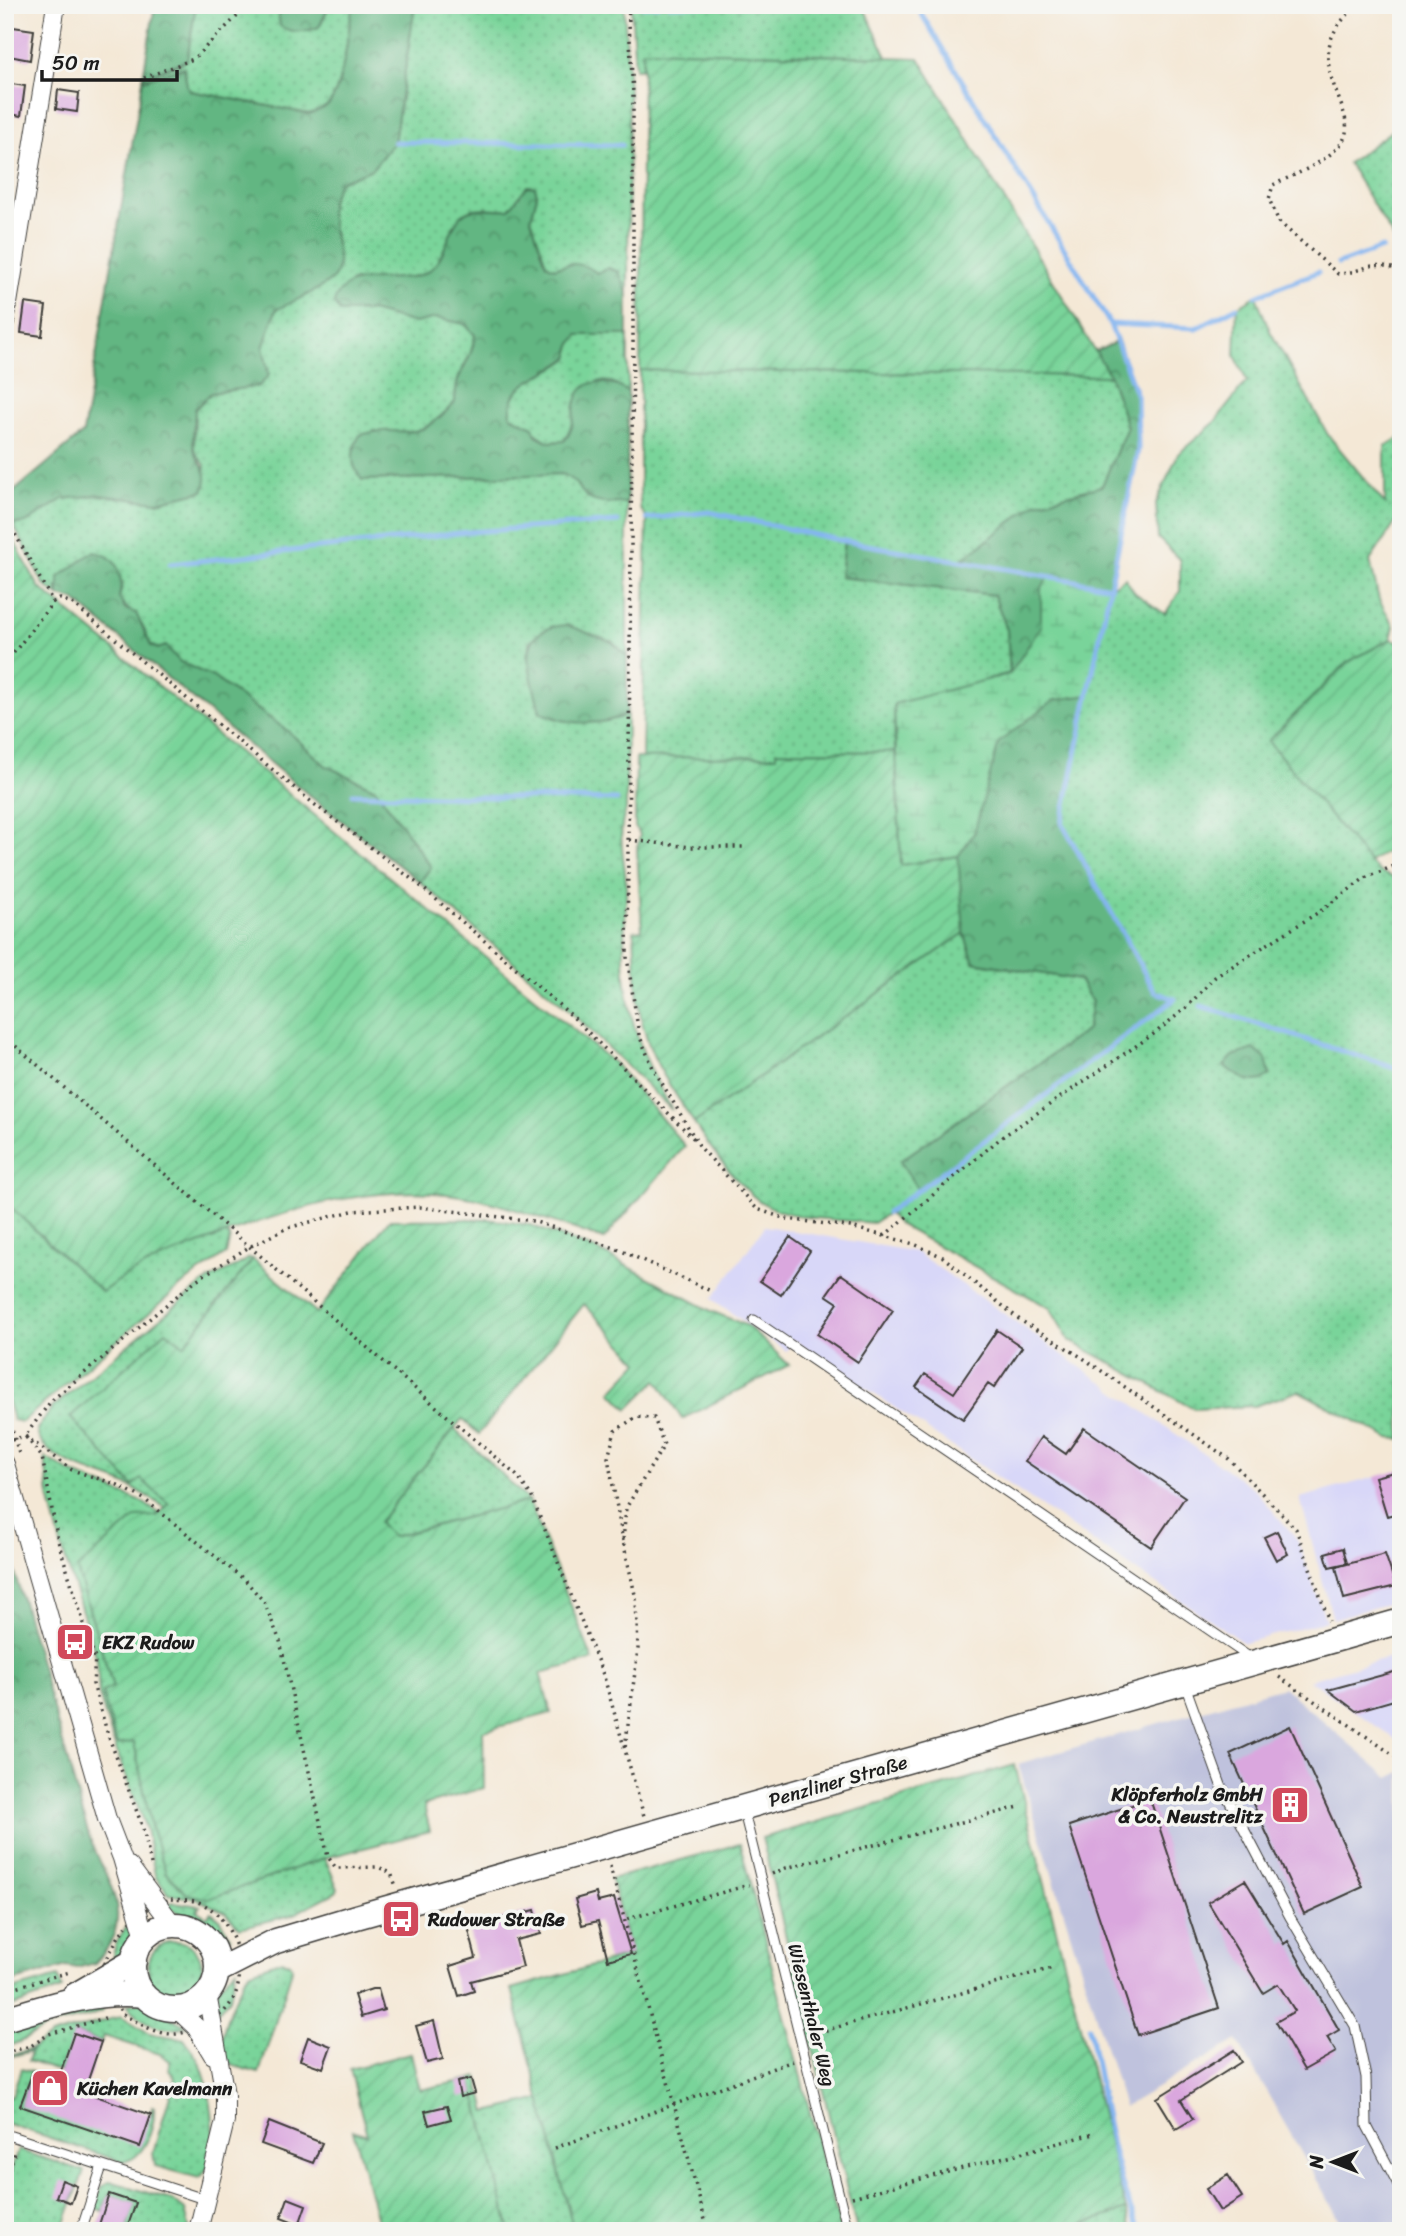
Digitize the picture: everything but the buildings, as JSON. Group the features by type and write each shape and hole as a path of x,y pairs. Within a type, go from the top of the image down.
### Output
{"main road":[{"name":"Penzliner Straße","path":"217,1971 237,1951 1401,1621"},
{"path":"144,1995 134,1974 134,1961 143,1926 158,1928 173,1925 194,1930 208,1940 237,1951"},
{"path":"109,1983 144,1995 161,2006 177,2008 193,2005 207,1994 217,1971 215,1956 208,1940"},
{"path":"5,2019 68,2000 109,1983 134,1961"}],"street":[{"path":"5,322 56,5"},
{"path":"5,1464 107,1819 143,1926"},
{"path":"122,1857 173,1925"},
{"path":"198,2231 225,2121 225,2095 218,2062 203,2024 207,1994"},
{"path":"177,2008 203,2024"}],"lane":[{"path":"754,1320 1256,1662"},
{"path":"1184,1683 1221,1785 1290,1917 1355,2026 1366,2077 1367,2126 1401,2190"},
{"name":"Wiesenthaler Weg","path":"743,1808 848,2231"},
{"path":"5,2134 207,2200"},
{"path":"81,2231 102,2165"}],"path":[{"path":"144,78 193,59 249,5"},
{"path":"628,5 633,94 627,957 639,1035 653,1068 701,1147"},
{"path":"1359,5 1345,15 1328,43 1329,75 1345,123 1345,139 1333,153 1273,186 1269,199 1279,222 1338,274 1349,273 1371,264 1388,265 1401,272"},
{"path":"5,516 52,602"},
{"path":"5,664 52,602 60,599 72,603 314,804 417,883 572,1016 676,1118 757,1209 786,1219 851,1227 914,1244 943,1257 1020,1320 1083,1359 1229,1459 1296,1529 1336,1640"},
{"path":"629,840 691,847 743,847"},
{"path":"884,1236 1003,1138 1155,1033 1186,1008 1215,977 1319,912 1365,878 1401,863"},
{"path":"5,1037 516,1475 531,1495 604,1676 649,1835"},
{"path":"5,1442 25,1436 51,1401 196,1280 249,1247 287,1228 352,1211 420,1207 533,1221 615,1248 711,1291"},
{"path":"623,1541 626,1508 664,1445 654,1418 636,1417 615,1431 608,1458 623,1541 636,1599 638,1649 625,1750"},
{"path":"5,2053 31,2046 49,2034 109,1983 123,1926 143,1926 154,1898 152,1870 143,1828 108,1735 93,1684 94,1659 58,1541 42,1457 25,1436"},
{"path":"25,1436 72,1470 118,1485 144,1499 246,1581 264,1602 280,1641 328,1857 336,1868 378,1867 391,1873 402,1904"},
{"path":"1256,1662 1401,1760"},
{"path":"627,1919 761,1880 786,1868 1019,1807"},
{"path":"604,1848 627,1919 708,2231"},
{"path":"109,1983 149,2029 176,2034 203,2024 229,2006 239,1977 237,1951 225,1920 198,1902 154,1898"},
{"path":"800,2037 1054,1968"},
{"path":"5,1990 80,1972"},
{"path":"555,2148 805,2057"},
{"path":"840,2200 1093,2134"},
{"path":"5,2182 19,2139"},
{"path":"808,2231 845,2218"}],"shaded area":[{"path":"765,1226 916,1252 1253,1488 1297,1539 1326,1621 1244,1643 794,1340 786,1351 712,1299"},
{"path":"1401,1470 1401,1600 1333,1619 1300,1498"},
{"path":"1401,1654 1401,1743 1309,1680"},
{"path":"1283,1687 1389,1778 1401,1772 1401,2231 1346,2231 1237,2040 1124,2107 1018,1764"}],"green space":[{"path":"155,5 196,5 187,60 143,77"},
{"path":"196,5 353,5 342,71 329,104 309,114 191,91 187,86 184,67 143,80 143,77 183,63"},
{"path":"277,5 330,5 319,27 299,31 280,26"},
{"path":"353,5 415,5 394,142 372,169 339,182 330,208 338,267 330,281 276,310 263,348 269,375 259,386 211,393 195,409 193,445 204,468 206,478 203,491 157,502 99,495 63,499 26,523 13,524 5,510 5,499 83,433 143,80 184,67 187,86 191,91 309,114 324,108 334,96 345,57"},
{"path":"415,5 624,5 629,94 628,295 619,272 609,268 597,273 576,264 554,268 546,264 531,219 537,195 535,187 528,186 509,209 479,208 463,214 435,266 428,272 411,279 351,281 341,312 371,311 415,323 436,318 465,324 475,335 470,354 460,374 455,402 436,420 419,430 400,433 374,431 362,480 562,474 573,481 591,500 627,503 627,656 612,642 552,626 531,640 527,655 540,712 572,722 606,721 627,714 626,810 621,838 626,884 625,981 638,1038 672,1110 568,1009 420,882 431,867 376,789 326,766 289,732 213,677 180,662 166,646 158,649 154,647 140,622 119,598 123,582 57,587 59,596 44,585 13,524 26,523 62,499 99,495 157,502 203,491 205,465 194,450 195,409 211,393 259,386 269,374 263,348 276,310 317,289 335,275 338,257 330,217 331,201 339,182 372,169 394,142"},
{"path":"631,5 864,8 887,57 643,50 642,69 635,69"},
{"path":"643,50 919,58 1110,376 640,370"},
{"path":"1401,124 1401,250 1348,163"},
{"path":"527,186 535,187 537,195 531,219 546,264 554,268 576,264 597,273 609,268 619,272 628,295 628,335 578,335 570,347 570,356 523,386 516,394 511,416 533,427 536,435 549,442 564,441 572,428 575,405 583,388 589,384 604,382 628,392 627,503 591,500 573,481 562,474 362,480 355,469 353,458 354,447 360,435 418,430 440,417 455,402 458,381 475,335 465,324 436,318 415,323 371,311 340,312 334,303 340,292 348,285 360,281 413,277 425,273 439,259 457,220 463,214 475,209 509,209"},
{"path":"1256,296 1270,331 1328,435 1385,504 1385,447 1401,437 1401,527 1396,522 1370,561 1379,600 1394,626 1391,639 1348,662 1268,741 1369,862 1380,872 1401,881 1401,1439 1388,1438 1299,1391 1254,1406 1194,1409 1069,1340 1050,1308 898,1224 888,1213 873,1223 830,1220 786,1213 761,1202 715,1154 694,1123 964,933 974,962 1079,980 1092,1002 1087,1030 900,1161 918,1190 1174,999 1155,992 1062,823 1111,587 1125,578 1135,593 1165,614 1180,591 1180,560 1158,538 1156,503 1178,454 1213,424 1247,381 1235,355 1237,307"},
{"path":"578,335 628,335 628,392 612,382 598,381 575,403 574,420 564,441 549,442 511,416 512,403 523,386 570,357 570,347"},
{"path":"1118,341 1137,396 1138,450 1062,823 1155,992 1175,999 918,1190 900,1161 1087,1030 1092,1002 1079,980 974,962 964,933 958,856 974,833 988,679 1010,673 1007,630 994,595 840,577 844,541 960,561 1036,503 1102,486 1127,427 1110,376 1095,352"},
{"path":"640,370 1110,376 1127,427 1102,486 1036,503 961,561 844,542 840,577 994,595 1007,630 1010,674 894,704 895,752 777,751 776,756 642,758 647,519 640,508"},
{"path":"5,524 39,587 615,1064 685,1146 604,1239 477,1199 411,1192 377,1194 312,1206 248,1226 157,1260 102,1292 5,1202"},
{"path":"93,552 109,557 118,568 121,582 119,598 125,609 136,613 151,646 158,649 166,646 180,662 213,677 289,732 326,766 376,789 431,867 420,882 316,801 74,600 59,596 59,577"},
{"path":"1049,576 1111,587 1089,695 1054,700 999,742 974,833 958,856 901,866 894,704 1010,674 1041,626 1041,589"},
{"path":"567,625 612,642 627,656 627,714 606,721 583,723 561,720 540,712 530,669 531,644 549,628"},
{"path":"1391,639 1401,642 1401,844 1369,862 1268,741 1348,662"},
{"path":"776,751 895,752 901,865 958,856 964,933 694,1123 654,1057 639,1008 634,931 642,930 637,850 640,835 635,827 636,758 776,756"},
{"path":"1254,1049 1266,1059 1270,1075 1264,1079 1246,1080 1224,1066 1233,1056"},
{"path":"5,1202 102,1292 128,1271 227,1233 230,1238 226,1254 188,1280 22,1422 13,1420 5,1392"},
{"path":"487,1219 530,1225 599,1251 711,1311 748,1326 789,1365 682,1419 657,1380 628,1409 611,1392 639,1362 584,1304 479,1434 462,1419 379,1522 392,1537 529,1501 593,1660 540,1673 551,1713 483,1731 484,1788 424,1805 430,1831 321,1859 208,1899 187,1894 166,1873 151,1825 134,1742 117,1745 102,1692 113,1687 77,1569 136,1517 157,1516 169,1504 141,1479 133,1486 70,1417 166,1331 184,1345 253,1259 317,1313 389,1220"},
{"path":"249,1258 253,1259 184,1346 132,1485 141,1478 169,1504 165,1508 128,1486 71,1464 47,1449 40,1440 37,1429 53,1407 202,1284"},
{"path":"454,1428 529,1501 391,1537 379,1522"},
{"path":"45,1457 70,1472 142,1502 159,1513 77,1569 113,1687 102,1693 117,1745 134,1741 151,1825 166,1873 208,1899 325,1858 338,1889 336,1892 292,1915 240,1928 225,1912 197,1899 168,1894 155,1875 146,1829 115,1747 99,1695 97,1659 60,1542 49,1496"},
{"path":"5,1538 89,1836 110,1885 117,1915 115,1931 108,1947 95,1963 77,1968 67,1966 5,1984"},
{"path":"1015,1765 1126,2210 1061,2231 857,2231 762,1838"},
{"path":"740,1844 841,2231 574,2231 512,1989 631,1955 611,1879"},
{"path":"173,1902 200,1906 197,1911 207,1917 211,1912 221,1920 230,1937 208,1930 166,1905"},
{"path":"136,1919 131,1945 112,1965 118,1939"},
{"path":"175,1941 194,1949 202,1968 194,1987 175,1995 156,1987 148,1968 156,1949"},
{"path":"282,1960 291,1964 292,1970 259,2073 238,2067 228,2061 223,2053 223,2032 231,2007 245,1977 251,1971"},
{"path":"236,1969 230,1998 216,2013 219,1988"},
{"path":"58,1977 62,1989 5,2009 5,1992"},
{"path":"106,2000 102,2011 48,2027 5,2047 5,2031"},
{"path":"141,2002 187,2026 170,2028 154,2025 139,2017 126,2005"},
{"path":"121,2016 149,2033 184,2039 200,2064 212,2109 213,2142 207,2169 199,2178 155,2166 153,2153 175,2078 169,2069 170,2061 160,2054 104,2036 101,2042 75,2033 61,2072 28,2061 31,2051 5,2058 33,2048 51,2036"},
{"path":"411,2053 420,2090 471,2079 510,2231 380,2231 353,2130 367,2135 350,2069"},
{"path":"21,2069 32,2072 21,2105 151,2115 152,2106 154,2107 153,2124 147,2142 136,2156 122,2162 5,2123 5,2098 12,2095"},
{"path":"478,2077 487,2112 541,2099 574,2231 510,2231 471,2079"},
{"path":"18,2150 84,2171 62,2231 5,2231 5,2189"},
{"path":"110,2181 174,2201 185,2210 190,2231 126,2231 135,2203 109,2194 103,2211 95,2208 101,2188"},
{"path":"1126,2210 1132,2231 1061,2231"}],"waterway":[{"path":"643,6 658,5"},
{"path":"670,5 889,5"},
{"path":"916,5 1110,324 1137,396 1138,450 1062,823 1155,992 1175,999"},
{"path":"394,142 622,145"},
{"path":"1338,264 1382,248"},
{"path":"1256,296 1318,272"},
{"path":"1110,324 1196,328 1237,307"},
{"path":"647,519 709,512 844,541 1111,587"},
{"path":"170,564 468,532 618,522"},
{"path":"353,794 617,800"},
{"path":"887,1213 1175,999"},
{"path":"1201,1006 1401,1070"},
{"path":"1089,2027 1114,2155 1138,2227 1135,2231"}],"place":[{"name":"EKZ Rudow","path":"75,1642"},
{"name":"Klöpferholz GmbH & Co. Neustrelitz","path":"1290,1805"},
{"name":"Rudower Straße","path":"401,1919"},
{"name":"Küchen Kavelmann","path":"50,2088"}]}
